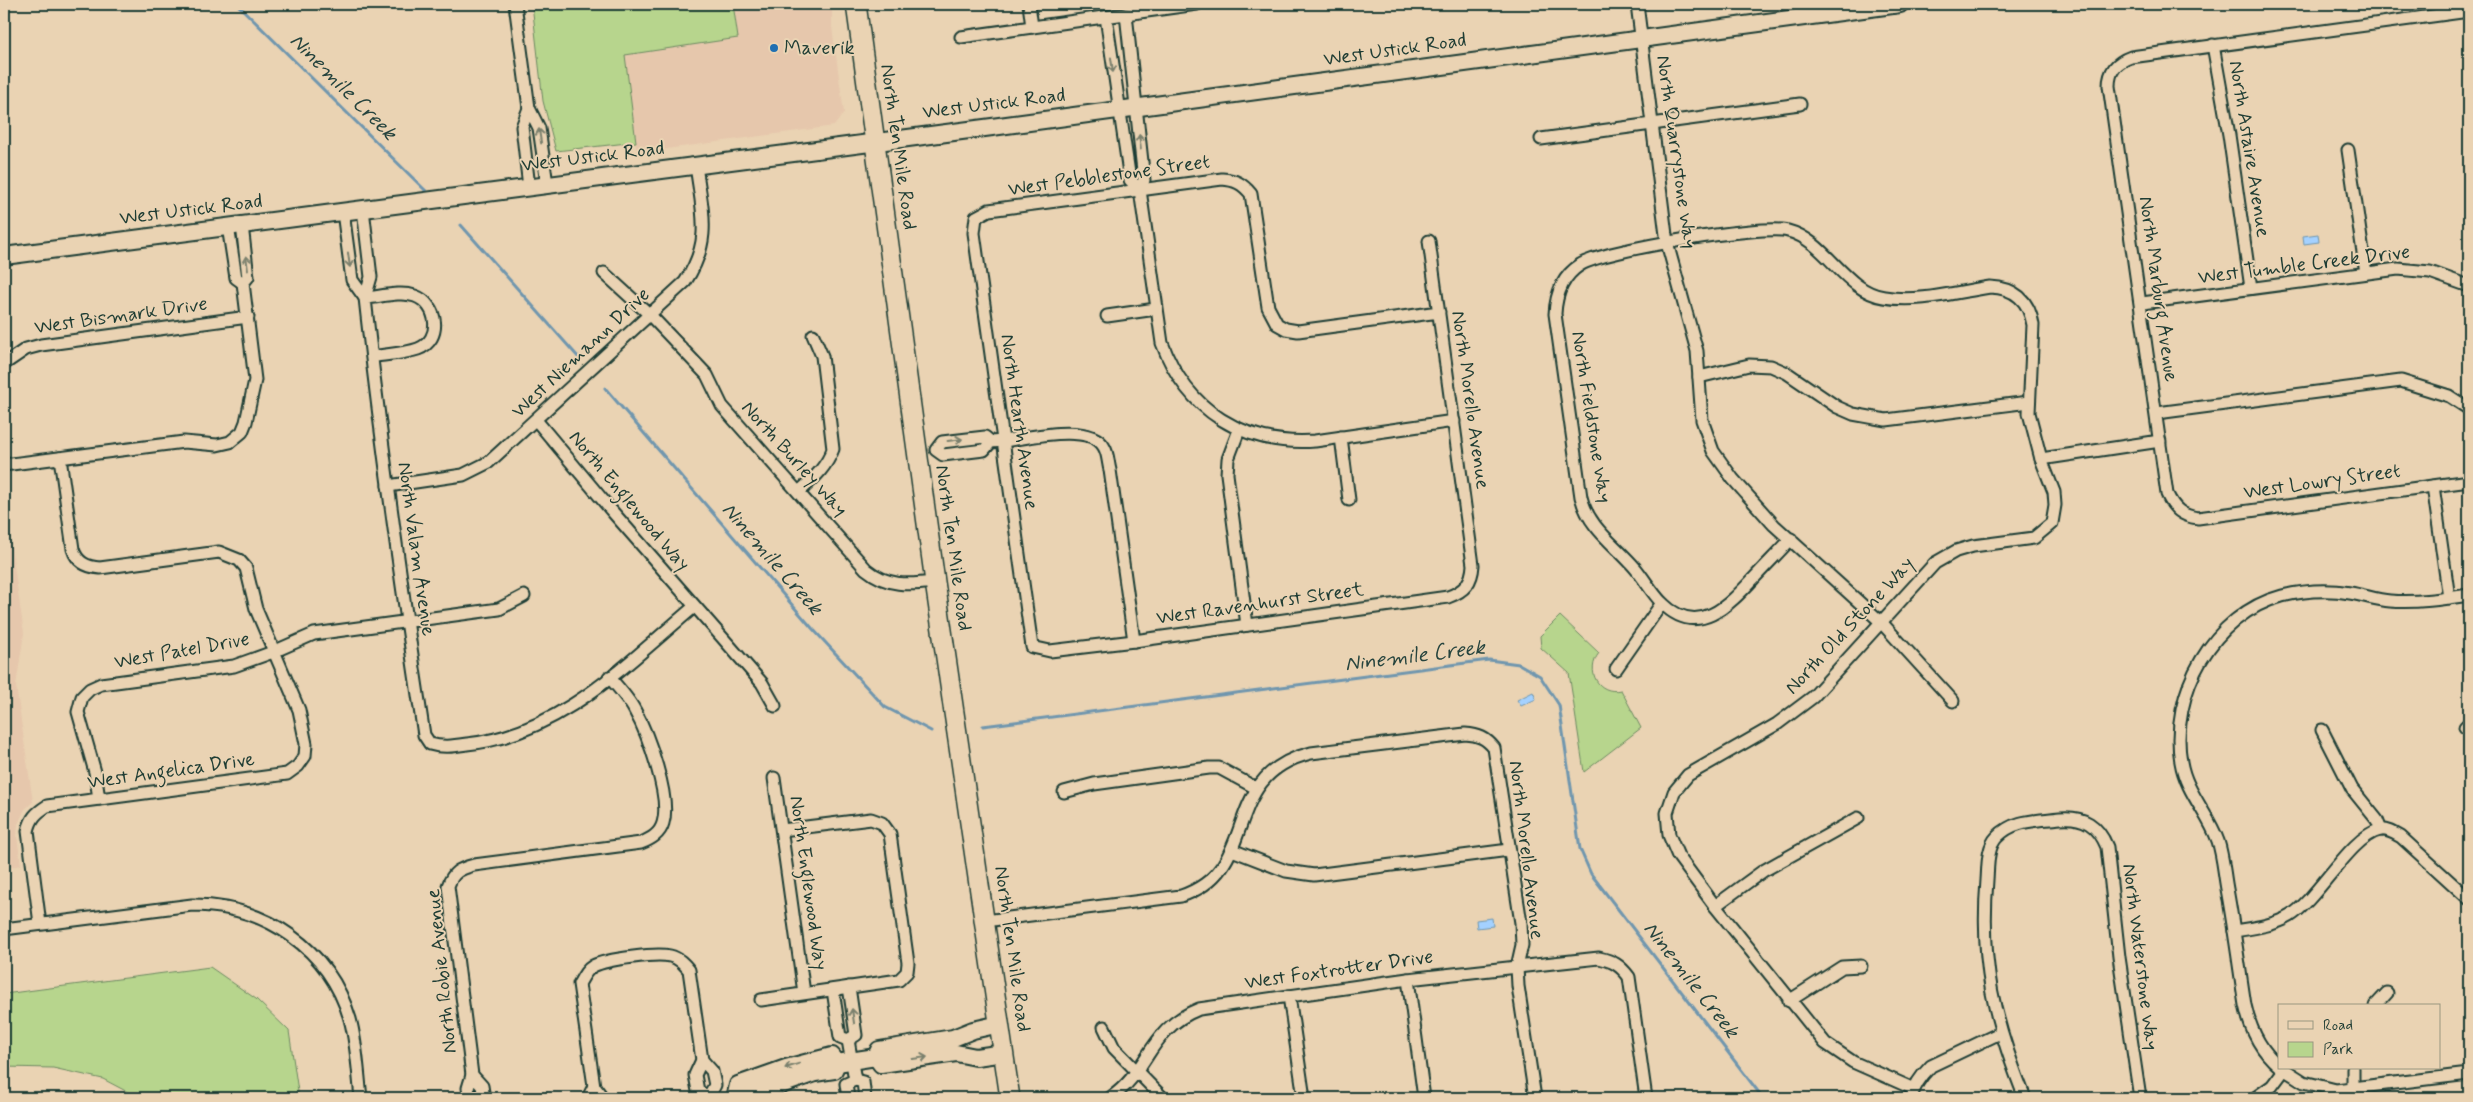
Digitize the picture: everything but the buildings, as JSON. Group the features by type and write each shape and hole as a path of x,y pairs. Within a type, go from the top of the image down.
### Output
{"main road":[{"name":"North Ten Mile Road","path":"856,4 935,582 1010,1098"},
{"name":"West Ustick Road","path":"4,256 1118,109 1642,38 1839,8 1900,4"},
{"path":"876,1056 879,1050 953,1038 973,1030 1000,1024"},
{"path":"876,1056 880,1064 956,1053 976,1057 1004,1053"},
{"path":"728,1097 738,1086 786,1068 832,1056 844,1061 876,1056"}],"street":[{"path":"515,4 528,108 539,128 547,184"},
{"path":"1029,4 1032,27"},
{"path":"961,37 1197,4"},
{"name":"North Quarrystone Way","path":"1637,4 1654,124 1667,243 1697,351 1702,420 1716,456 1733,479 1791,540 1881,622 1953,702"},
{"path":"2213,45 2469,11"},
{"path":"1126,14 1144,180 1140,190 1156,309 1162,343 1176,374 1205,408 1239,430 1270,439 1292,442 1454,421"},
{"path":"1106,17 1118,109 1130,180 1140,190"},
{"name":"North Marburg Avenue","path":"2180,513 2172,505 2167,494 2142,303 2109,77 2113,68 2121,61 2131,57 2213,45"},
{"name":"North Astaire Avenue","path":"2213,45 2229,135 2251,288"},
{"path":"1541,139 1800,104"},
{"path":"528,108 522,127 529,187"},
{"path":"2348,150 2366,273"},
{"name":"West Niemann Drive","path":"388,486 449,478 476,470 500,454 685,282 696,265 702,248 704,228 696,165"},
{"name":"West Pebblestone Street","path":"989,210 1222,179 1233,180 1243,185 1251,194 1268,307 1277,324 1286,329 1298,331 1439,312"},
{"name":"North Valam Avenue","path":"363,210 371,278 365,298 388,486 424,735 430,744 440,747 506,737 553,717 609,678"},
{"name":"North Hearth Avenue","path":"989,210 976,217 974,233 997,441 1032,647"},
{"name":"North Valam Avenue","path":"342,212 352,280 365,298"},
{"path":"4,465 184,442 217,445 230,442 242,432 255,380 243,284 236,278 235,225"},
{"name":"North Fieldstone Way","path":"1791,540 1719,612 1709,616 1684,616 1662,603 1636,569 1595,527 1584,508 1555,314 1558,292 1570,272 1593,257 1667,243 1770,229 1789,231 1810,242 1859,286 1883,297 1905,299 1990,287 2003,288 2013,292"},
{"name":"North Morello Avenue","path":"1429,241 1473,565"},
{"name":"West Tumble Creek Drive","path":"2142,303 2366,273 2413,269 2430,272 2469,286"},
{"name":"North Burley Way","path":"604,273 650,315 707,375 722,406 866,569 877,578 906,585 935,582"},
{"name":"North Old Stone Way","path":"1913,1094 1833,1051 1789,1001 1678,856 1668,835 1667,813 1674,792 1688,774 1795,711 1828,681 1928,570 1945,556 1973,546 2023,541 2044,531 2052,523 2055,505 2054,492 2031,425 2029,402 2033,325 2030,312 2024,301 2013,292"},
{"path":"365,298 413,295 423,300 431,308 435,320 434,333 428,343 418,349 372,357"},
{"path":"1106,316 1156,309"},
{"name":"West Bismark Drive","path":"4,364 26,349 41,345 248,317"},
{"path":"799,492 822,470 829,460 832,449 822,356 813,335"},
{"path":"1699,377 1749,365 1771,366 1787,373 1837,407 1853,414 1886,420 2029,402"},
{"path":"2157,413 2401,381 2449,396 2469,409"},
{"name":"North Englewood Way","path":"536,420 694,607 762,683 775,706"},
{"path":"1239,430 1228,459 1227,474 1247,625"},
{"path":"917,454 936,450 944,455 984,450 997,441 1080,432 1095,436 1104,446 1110,470 1134,641"},
{"path":"1341,437 1349,500"},
{"path":"2041,458 2160,441"},
{"path":"60,458 73,549 76,558 82,563 100,568 219,552 239,560 246,568 256,609 273,652"},
{"name":"West Lowry Street","path":"2180,513 2198,518 2469,481"},
{"path":"2433,486 2449,598"},
{"name":"West Ravenhurst Street","path":"1032,647 1050,651 1134,641 1448,597 1459,594 1467,586 1472,576 1473,565"},
{"path":"2278,1064 2261,1046 2249,1021 2218,840 2189,788 2181,762 2179,727 2189,681 2207,649 2220,635 2250,610 2281,596 2317,591 2349,592 2387,601 2412,603 2469,595"},
{"name":"West Patel Drive","path":"99,800 95,772 78,712 82,697 90,689 101,684 234,666 314,634 499,609 524,596"},
{"path":"1616,669 1662,603"},
{"path":"609,678 694,607"},
{"name":"West Angelica Drive","path":"40,924 28,831 30,821 37,812 47,806 287,774 298,766 305,756 306,744 299,710 273,652"},
{"name":"North Robie Avenue","path":"470,1098 468,1088 472,1074 448,886 452,875 461,868 641,843 659,832 664,822 664,811 654,755 636,712 609,678"},
{"path":"2322,730 2352,789 2377,820 2381,830"},
{"name":"North Morello Avenue","path":"1256,788 1279,766 1311,753 1465,734 1476,735 1487,740 1494,748 1521,923 1522,945 1517,967 1535,1098"},
{"path":"985,921 1181,896 1203,887 1212,880 1232,850 1250,799 1256,788 1219,768 1208,768 1094,784 1064,792"},
{"name":"North Englewood Way","path":"774,778 804,993"},
{"path":"1715,906 1763,871 1858,818"},
{"name":"North Waterstone Way","path":"2000,1033 1988,975 1985,940 1989,856 1995,838 2009,826 2022,822 2068,818 2082,819 2094,825 2107,847 2119,958 2140,1098"},
{"path":"761,1000 900,980 907,972 908,963 890,834 882,823 870,819 782,830"},
{"path":"2234,931 2268,925 2289,916 2307,902 2363,838 2381,830 2391,831 2401,838 2469,899"},
{"path":"1232,850 1286,871 1314,875 1509,850"},
{"path":"4,929 192,905 219,906 254,915 268,921 299,941 317,958 334,983 350,1020 361,1098"},
{"path":"603,1098 594,1086 580,984 584,974 592,967 605,962 660,956 671,956 681,961 689,970 702,1060 695,1075 698,1091 728,1097"},
{"name":"West Foxtrotter Drive","path":"1110,1098 1121,1090 1136,1072 1161,1033 1188,1013 1210,1006 1408,980 1599,958 1611,961 1621,967 1629,977 1646,1098"},
{"path":"1789,1001 1842,967 1861,966"},
{"path":"1408,980 1424,1098"},
{"path":"849,987 856,1035 848,1040 844,1061 855,1080"},
{"path":"833,990 840,1037 848,1040"},
{"path":"2377,1004 2387,993"},
{"path":"1289,996 1304,1098"},
{"path":"1104,1027 1114,1048 1163,1098"},
{"path":"1913,1094 1923,1074 1931,1066 2000,1033 2024,1098"},
{"path":"702,1060 712,1071 715,1085 728,1097"},
{"path":"2255,1098 2272,1086 2281,1070"},
{"path":"2286,1070 2314,1086 2336,1090 2469,1074"},
{"path":"2353,1070 2353,1089"},
{"name":"North Robie Avenue","path":"472,1074 482,1086 484,1098"},
{"path":"848,1098 846,1084 855,1080 863,1082 865,1098"},
{"path":"588,1098 594,1086"}],"shaded area":[{"path":"733,4 832,4 832,27 844,113 834,126 637,153 624,55 737,38"},
{"path":"4,524 8,525 24,633 16,686 33,802 25,809 18,824 17,836 21,865 4,868"}],"green space":[{"path":"532,4 733,4 738,38 625,55 636,142 556,151 543,101"},
{"path":"1560,616 1599,653 1593,667 1596,680 1606,689 1613,691 1621,690 1641,728 1584,772 1569,673 1541,648 1540,636"},
{"path":"210,967 256,999 289,1031 299,1098 139,1098 103,1079 53,1068 4,1067 4,994"}],"water":[{"path":"2318,234 2319,242 2304,244 2303,236"},
{"path":"1533,692 1536,699 1521,706 1517,700"},
{"path":"1492,918 1493,926 1477,928 1476,920"}],"waterway":[{"name":"Ninemile Creek","path":"237,4 428,193"},
{"name":"Ninemile Creek","path":"461,225 579,358"},
{"name":"Ninemile Creek","path":"605,388 812,628 885,707 931,731"},
{"name":"Ninemile Creek","path":"983,726 1489,660 1519,664 1540,676 1559,705 1580,849 1591,874 1763,1098"}],"place":[{"name":"Maverik","path":"774,48"}]}
